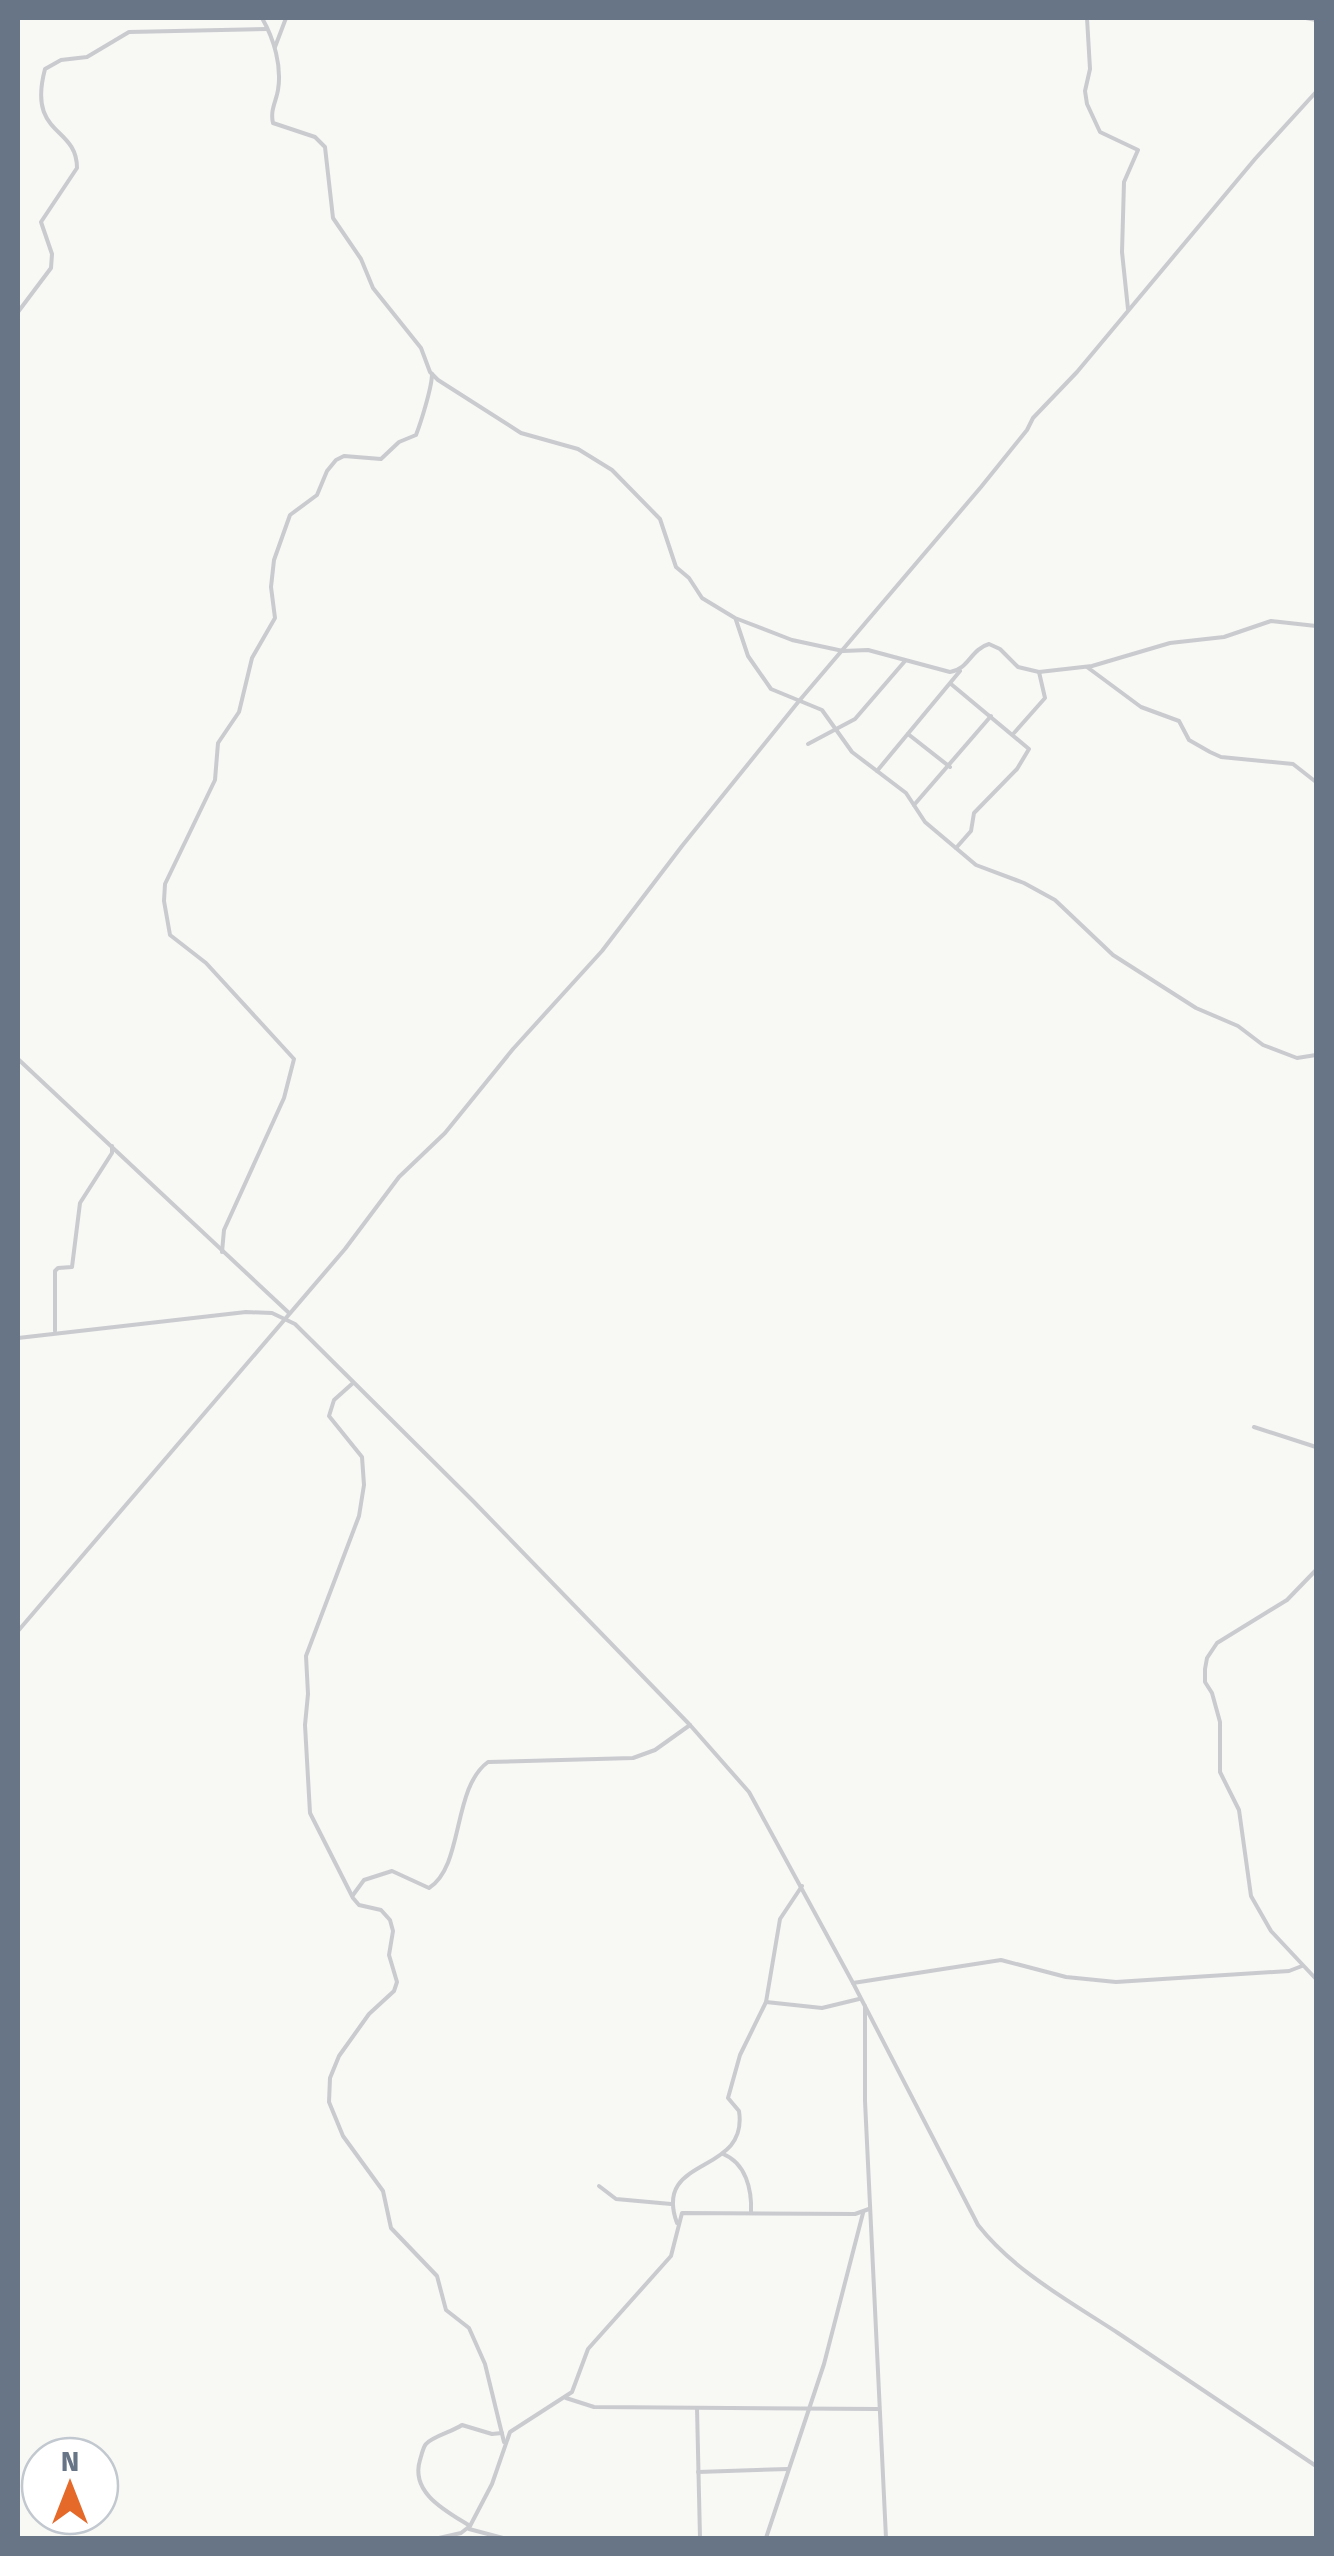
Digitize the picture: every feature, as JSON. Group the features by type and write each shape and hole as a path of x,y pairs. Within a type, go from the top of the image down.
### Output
{"street":[{"path":"222,1252 222,1235 284,1098 294,1059 206,963 170,935 165,884 215,780 218,742 239,712 248,667 276,618 271,587 274,560 290,515 317,495 336,460 344,456 382,459 399,442 416,435 432,374 420,348 373,288 360,259 333,218 325,147 315,138 273,122 271,114 278,88 275,47 262,18"},
{"path":"275,47 286,18"},
{"path":"1088,18 1087,104 1100,132 1138,150 1124,182 1122,252 1128,312"},
{"path":"1306,18 1316,20"},
{"path":"18,312 51,268 52,254 41,222 78,168 74,150 50,125 41,108 46,69 61,60 87,57 129,32 268,29"},
{"path":"18,1631 345,1249 399,1177 445,1133 513,1049 602,951 682,846 981,487 1027,430 1032,418 1054,399 1316,92"},
{"path":"432,374 521,433 578,449 612,470 660,520 676,567 702,598 734,618 787,639 843,650 868,650 944,672 962,669"},
{"path":"734,618 748,656 767,686 780,695 822,710 852,752 906,794 925,822 976,866 1024,883 1060,903 1113,955 1180,998 1238,1026 1275,1052 1296,1058 1316,1056"},
{"path":"877,771 981,646 989,644 1018,667 1039,672 1128,658 1170,642 1224,638 1271,622 1316,626"},
{"path":"808,744 854,719 906,661"},
{"path":"1087,667 1141,706 1179,722 1189,740 1208,751 1221,757 1294,764 1316,782"},
{"path":"1014,733 1044,698 1039,672"},
{"path":"950,684 1014,733 1029,751 974,813 970,831 956,848"},
{"path":"914,805 992,716"},
{"path":"908,734 950,767"},
{"path":"18,1058 287,1315 473,1501 750,1792 988,2239 1068,2300 1316,2466"},
{"path":"56,1333 55,1272 72,1267 80,1203 112,1153 112,1146"},
{"path":"18,1338 246,1312 287,1315"},
{"path":"353,1383 334,1400 329,1411 332,1422 362,1458 362,1504 306,1651 310,1814 353,1898 359,1905 381,1910 390,1920 393,1926 389,1954 397,1982 394,1991 369,2014 339,2056 328,2087 333,2117 383,2191 393,2231 432,2269 441,2285 444,2307 469,2328 489,2373 504,2442"},
{"path":"1254,1427 1316,1448"},
{"path":"1316,1570 1287,1600 1217,1643 1205,1670 1206,1685 1220,1722 1220,1772 1239,1810 1251,1896 1271,1931 1316,1978"},
{"path":"353,1898 354,1888 364,1880 392,1872 422,1886 435,1885 446,1864 472,1785 480,1768 488,1762 633,1758 655,1750 690,1725"},
{"path":"678,2224 672,2194 681,2182 722,2154 738,2133 740,2116 727,2094 745,2042 766,2002 777,1927 802,1886"},
{"path":"854,1983 1002,1960 1066,1978 1141,1982 1289,1971 1302,1966"},
{"path":"766,2002 822,2008 861,1998"},
{"path":"865,2006 869,2209 886,2538"},
{"path":"732,2159 733,2143"},
{"path":"722,2154 732,2159 750,2185 751,2212"},
{"path":"599,2186 616,2198 671,2204"},
{"path":"439,2538 469,2528 492,2484 504,2442 519,2424 566,2398 576,2386 588,2349 670,2256 677,2240 679,2216 685,2212 863,2213 869,2209"},
{"path":"766,2538 848,2279 863,2213"},
{"path":"566,2398 594,2407 878,2409"},
{"path":"697,2408 700,2538"},
{"path":"502,2433 462,2425 426,2444 417,2470 424,2492 444,2510 469,2528 503,2538"},
{"path":"698,2472 790,2470"}]}
